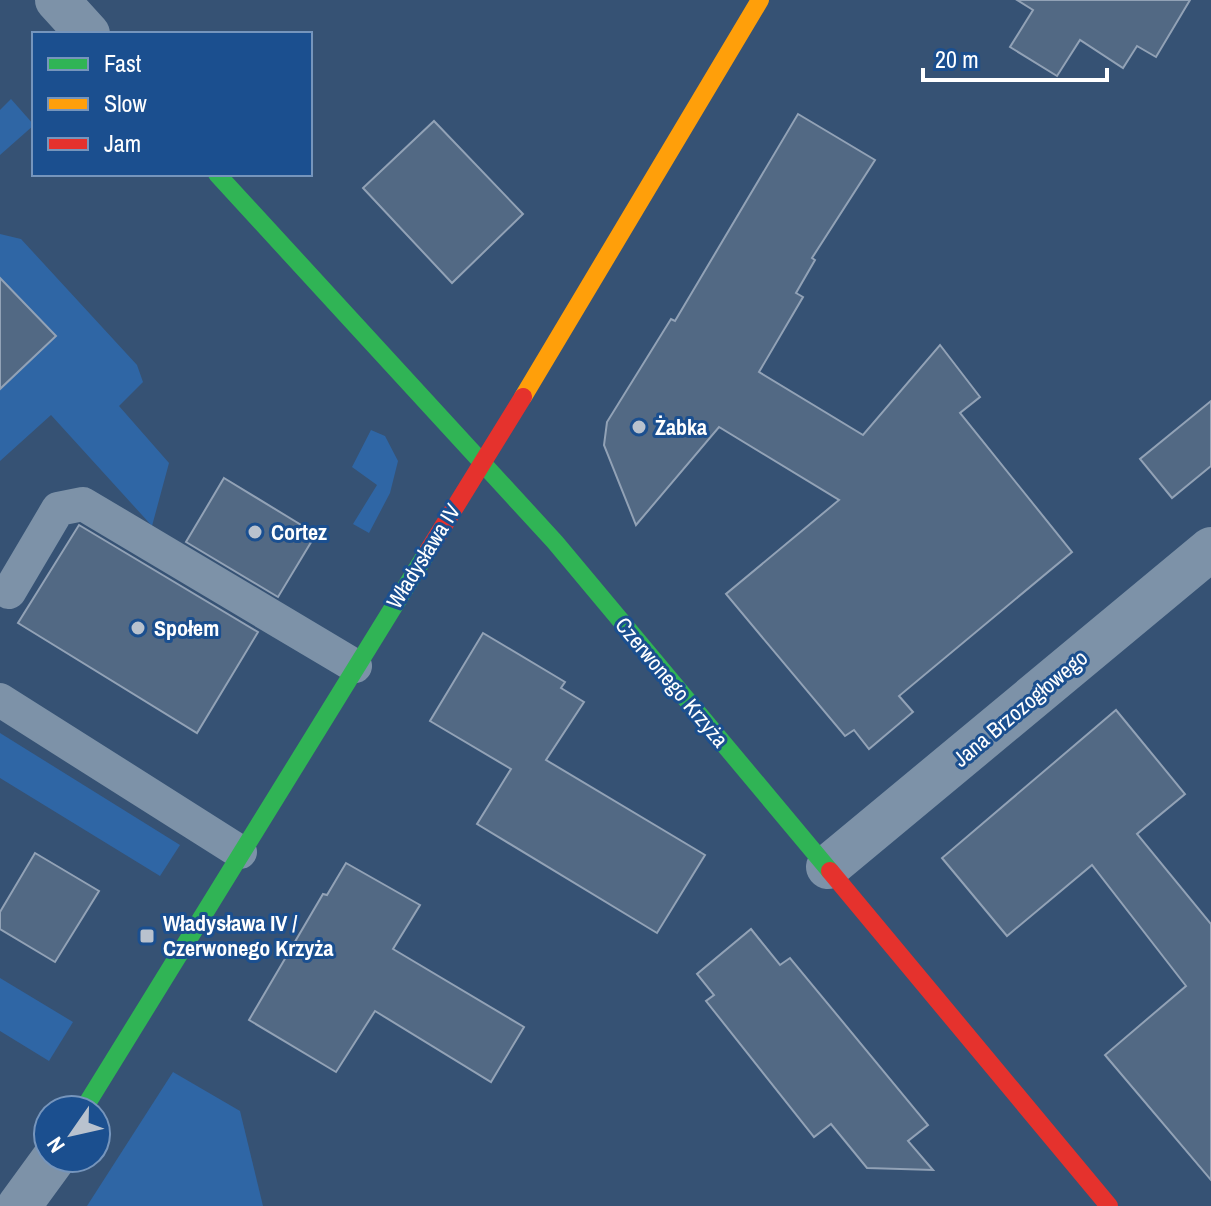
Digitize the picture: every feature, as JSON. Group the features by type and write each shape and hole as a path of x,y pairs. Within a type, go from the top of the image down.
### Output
{"street":[{"path":"57,0 86,32"},
{"name":"Władysława IV","path":"93,1094 481,463 760,0"},
{"name":"Czerwonego Krzyża","path":"219,176 555,542 1109,1206"},
{"name":"Jana Brzozogłowego","path":"828,867 1211,549"},
{"path":"19,1206 42,1174"}],"lane":[{"path":"9,592 58,509 83,504 355,666"},
{"path":"0,700 240,852"}],"shaded area":[{"path":"11,99 32,123 32,127 0,155 0,110"},
{"path":"0,234 21,239 137,365 143,382 119,406 169,463 152,526 51,415 0,461 0,389 56,336 0,278"},
{"path":"371,430 385,436 398,461 390,493 369,533 353,524 377,485 352,467"},
{"path":"0,733 180,845 160,876 0,778"},
{"path":"0,978 73,1022 49,1061 0,1031"},
{"path":"173,1072 240,1111 263,1206 87,1206 108,1174 112,1174 112,1167"}],"building":[{"path":"1017,0 1190,0 1156,57 1137,46 1123,68 1080,40 1057,76 1010,47 1033,10"},
{"path":"798,114 875,160 812,258 815,260 796,293 803,297 759,372 863,435 940,345 980,397 960,413 1072,552 899,696 913,712 869,749 854,730 845,736 726,594 839,500 719,427 636,525 604,445 607,422 671,319 675,321"},
{"path":"434,121 523,214 452,283 363,188"},
{"path":"0,278 56,336 0,389"},
{"path":"1211,401 1211,466 1172,498 1140,459"},
{"name":"Cortez","path":"224,478 316,534 278,597 186,542"},
{"name":"Społem","path":"79,525 258,632 197,733 18,623"},
{"path":"483,633 565,682 561,688 584,702 546,760 705,855 657,933 477,824 511,769 430,721"},
{"path":"1116,710 1185,794 1137,834 1211,924 1211,1180 1105,1055 1186,986 1092,865 1007,936 942,858"},
{"path":"35,853 99,891 55,962 0,929 0,912"},
{"path":"346,863 420,905 393,949 524,1027 491,1082 375,1011 336,1072 249,1020 323,894 327,895"},
{"path":"751,929 780,965 790,958 928,1125 908,1141 933,1170 867,1168 831,1124 814,1137 706,1001 714,995 697,974"}],"traffic: fast":[{"path":"219,176 555,542 830,871"},
{"path":"93,1094 428,551"}],"traffic: slow":[{"path":"523,397 760,0"}],"traffic: jam":[{"path":"428,551 523,397"},
{"path":"830,871 1109,1206"}],"place":[{"name":"Żabka","path":"639,427"},
{"name":"Cortez","path":"255,532"},
{"name":"Społem","path":"138,628"},
{"name":"Władysława IV / Czerwonego Krzyża","path":"147,936"}]}
